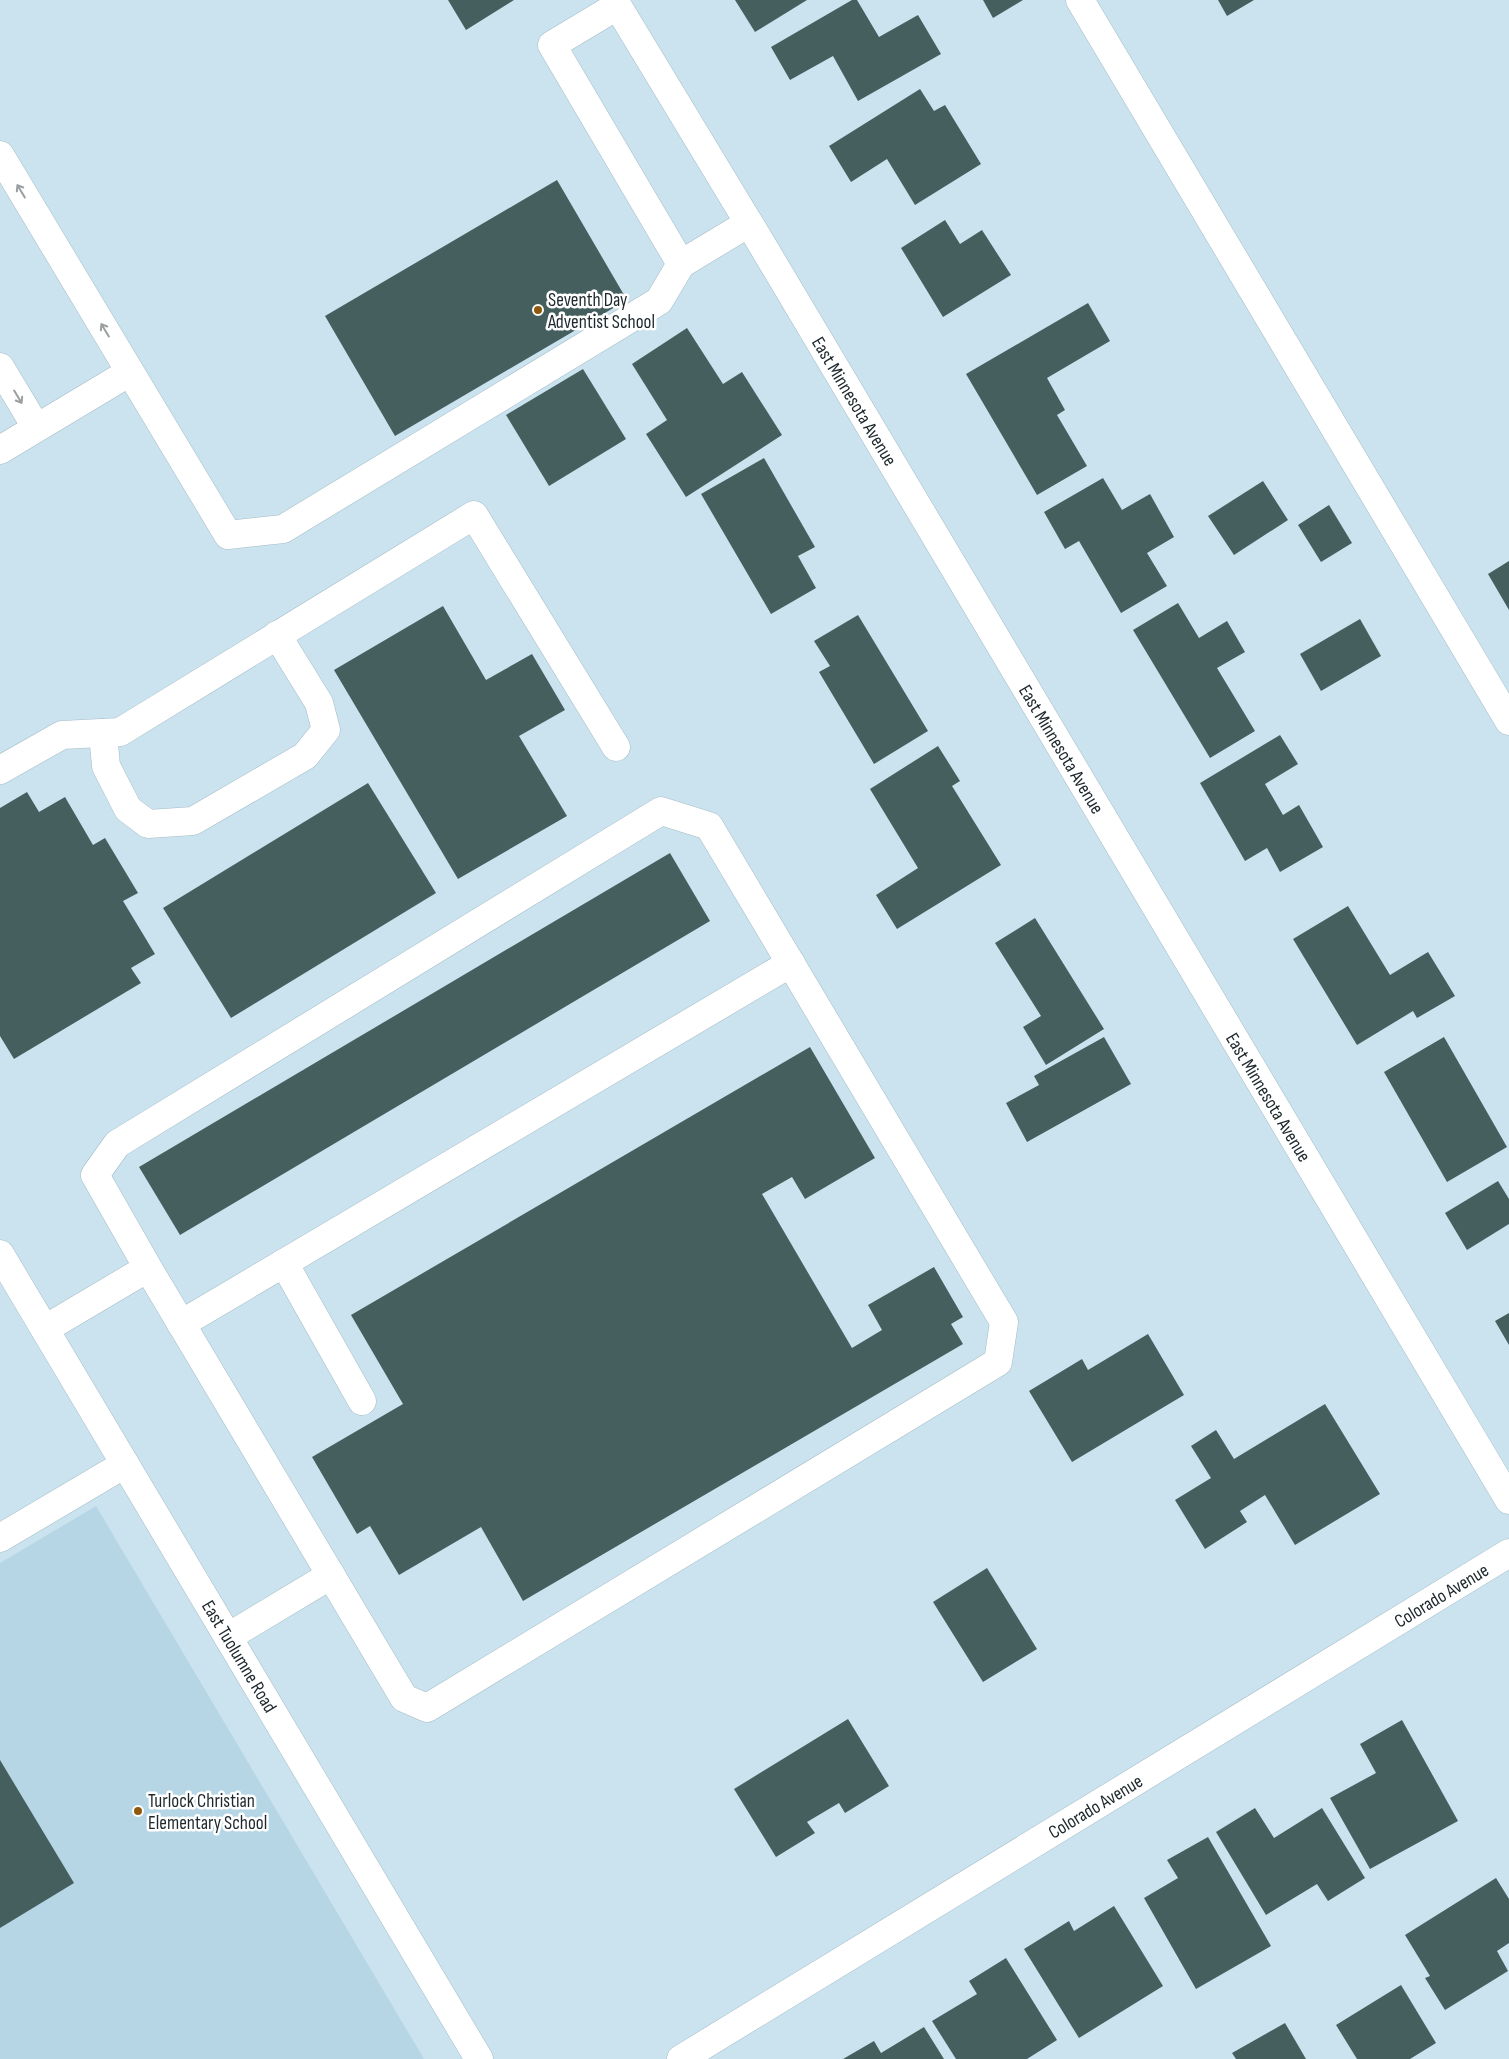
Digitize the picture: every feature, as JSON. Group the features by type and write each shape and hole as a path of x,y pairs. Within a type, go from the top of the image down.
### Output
{"street":[{"path":"1080,0 1509,720"},
{"path":"616,3 552,45 681,264"},
{"name":"East Minnesota Avenue","path":"616,3 749,223 1509,1500"},
{"path":"0,155 228,536 283,529 659,302 681,264 749,223"},
{"path":"0,368 36,427"},
{"path":"0,450 130,372"},
{"path":"0,770 62,735 120,732 474,515 616,748"},
{"path":"103,733 106,766 128,809 148,824 193,821 305,756 326,730 319,703 277,636"},
{"path":"661,811 709,826 1004,1322 998,1362 427,1708 404,1698 148,1268 95,1175 117,1144 661,811"},
{"path":"181,1324 791,964"},
{"name":"East Tuolumne Road","path":"0,1254 479,2059"},
{"path":"284,1263 362,1401"},
{"path":"45,1330 148,1268"},
{"path":"0,1538 125,1464"},
{"name":"Colorado Avenue","path":"681,2059 1509,1553"},
{"path":"228,1637 331,1575"}],"shaded area":[{"name":"Turlock Christian Elementary School","path":"96,1506 424,2059 0,2059 0,1563"}],"building":[{"path":"448,0 514,0 466,30"},
{"path":"735,0 807,0 755,32"},
{"path":"852,0 857,0 879,37 918,15 941,54 858,101 833,56 790,80 771,47"},
{"path":"983,0 1023,0 993,18"},
{"path":"1218,0 1254,0 1227,16"},
{"path":"920,89 934,111 945,105 981,164 915,205 887,159 851,182 829,146"},
{"path":"557,180 627,300 395,436 325,316"},
{"path":"945,220 960,244 982,230 1011,275 943,317 901,248"},
{"path":"1088,303 1110,341 1047,378 1065,410 1057,415 1087,466 1037,495 966,374"},
{"path":"687,328 723,384 742,372 782,435 686,497 646,434 667,420 632,364"},
{"path":"583,369 626,439 549,486 506,415"},
{"path":"764,458 815,547 798,556 816,588 771,614 701,494"},
{"path":"1103,478 1122,510 1150,494 1174,537 1147,553 1167,586 1121,613 1079,541 1065,549 1044,512"},
{"path":"1263,481 1288,520 1234,555 1208,516"},
{"path":"1329,505 1352,543 1321,562 1298,525"},
{"path":"1509,561 1509,610 1488,574"},
{"path":"1178,603 1199,638 1227,621 1245,652 1217,668 1255,731 1210,758 1133,630"},
{"path":"443,606 486,680 532,654 565,710 519,736 567,816 458,879 334,670"},
{"path":"858,615 928,731 874,764 819,672 830,666 814,641"},
{"path":"1360,619 1381,656 1321,691 1300,654"},
{"path":"1280,735 1298,764 1265,784 1283,815 1299,805 1323,847 1280,872 1267,848 1245,861 1200,783"},
{"path":"938,746 960,781 952,786 1001,865 897,929 876,895 918,868 870,789"},
{"path":"368,783 436,893 231,1018 163,908"},
{"path":"27,792 39,812 65,797 93,845 105,838 138,893 123,901 155,954 131,968 141,983 14,1059 0,1036 0,808"},
{"path":"670,853 710,921 180,1235 139,1167"},
{"path":"1348,906 1390,975 1428,952 1455,996 1417,1018 1413,1011 1357,1045 1293,939"},
{"path":"1035,918 1104,1029 1046,1065 1023,1027 1041,1016 995,943"},
{"path":"1104,1037 1131,1084 1027,1142 1006,1103 1039,1085 1034,1076"},
{"path":"1444,1037 1507,1147 1447,1182 1384,1072"},
{"path":"810,1047 875,1158 805,1199 792,1177 762,1194 852,1348 882,1330 868,1305 934,1267 963,1317 951,1324 963,1344 523,1601 481,1527 399,1575 370,1526 357,1534 312,1457 403,1404 351,1315"},
{"path":"1498,1181 1509,1199 1509,1224 1467,1250 1445,1213"},
{"path":"1509,1313 1509,1345 1495,1321"},
{"path":"1148,1334 1184,1395 1072,1462 1029,1391 1082,1359 1088,1370"},
{"path":"1325,1404 1380,1494 1295,1545 1265,1495 1240,1511 1247,1522 1205,1549 1175,1500 1211,1478 1191,1446 1216,1430 1234,1459"},
{"path":"987,1568 1037,1649 983,1682 933,1602"},
{"path":"848,1719 889,1786 845,1813 839,1803 807,1822 815,1833 776,1857 734,1789"},
{"path":"1402,1720 1458,1821 1370,1869 1330,1798 1376,1773 1360,1744"},
{"path":"0,1760 74,1883 0,1928"},
{"path":"1255,1808 1274,1838 1322,1808 1365,1878 1328,1901 1317,1884 1266,1915 1216,1832"},
{"path":"1208,1837 1271,1946 1196,1989 1144,1898 1178,1878 1167,1860"},
{"path":"1496,1878 1509,1899 1509,1943 1497,1951 1508,1971 1445,2010 1425,1978 1430,1976 1405,1935"},
{"path":"1114,1906 1163,1986 1079,2038 1024,1949 1069,1921 1074,1931"},
{"path":"1006,1958 1057,2040 1027,2059 956,2059 932,2021 977,1994 969,1981"},
{"path":"1401,1985 1436,2043 1410,2059 1357,2059 1336,2025"},
{"path":"1285,2023 1306,2059 1236,2059 1232,2053"},
{"path":"924,2027 944,2059 843,2059 874,2041 881,2053"}],"place":[{"name":"Seventh Day Adventist School","path":"538,310"},
{"name":"Turlock Christian Elementary School","path":"138,1811"}]}
